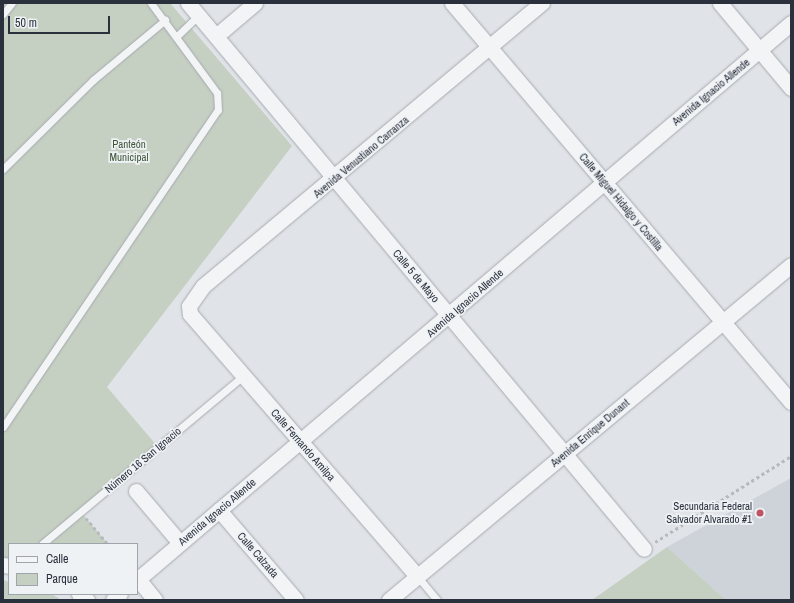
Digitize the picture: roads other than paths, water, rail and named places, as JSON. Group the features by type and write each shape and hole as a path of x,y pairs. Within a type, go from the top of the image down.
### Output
{"street":[{"name":"Calle 5 de Mayo","path":"188,3 644,549"},
{"path":"216,36 255,3"},
{"name":"Calle Miguel Hidalgo y Costilla","path":"452,3 791,402"},
{"name":"Avenida Venustiano Carranza","path":"190,314 190,301 199,290 336,179 542,3"},
{"path":"720,3 791,88"},
{"name":"Avenida Ignacio Allende","path":"138,578 450,316 604,182 791,23"},
{"name":"Avenida Enrique Dunant","path":"389,600 791,265"},
{"name":"Calle Fernando Amilpa","path":"190,314 417,576"},
{"path":"136,491 180,543"},
{"name":"Calle Calzada","path":"219,510 296,600"},
{"path":"138,580 155,600"}],"lane":[{"path":"3,14 12,3"},
{"path":"3,427 218,110 217,93 178,36 151,3"},
{"path":"178,36 199,15"},
{"path":"3,169 88,85 165,20"},
{"name":"Número 16 San Ignacio","path":"43,543 243,376"},
{"path":"417,576 437,600"}],"place":[{"name":"Secundaria Federal Salvador Alvarado #1","path":"760,513"}],"park label":[{"name":"Panteón Municipal","path":"129,151"}]}
